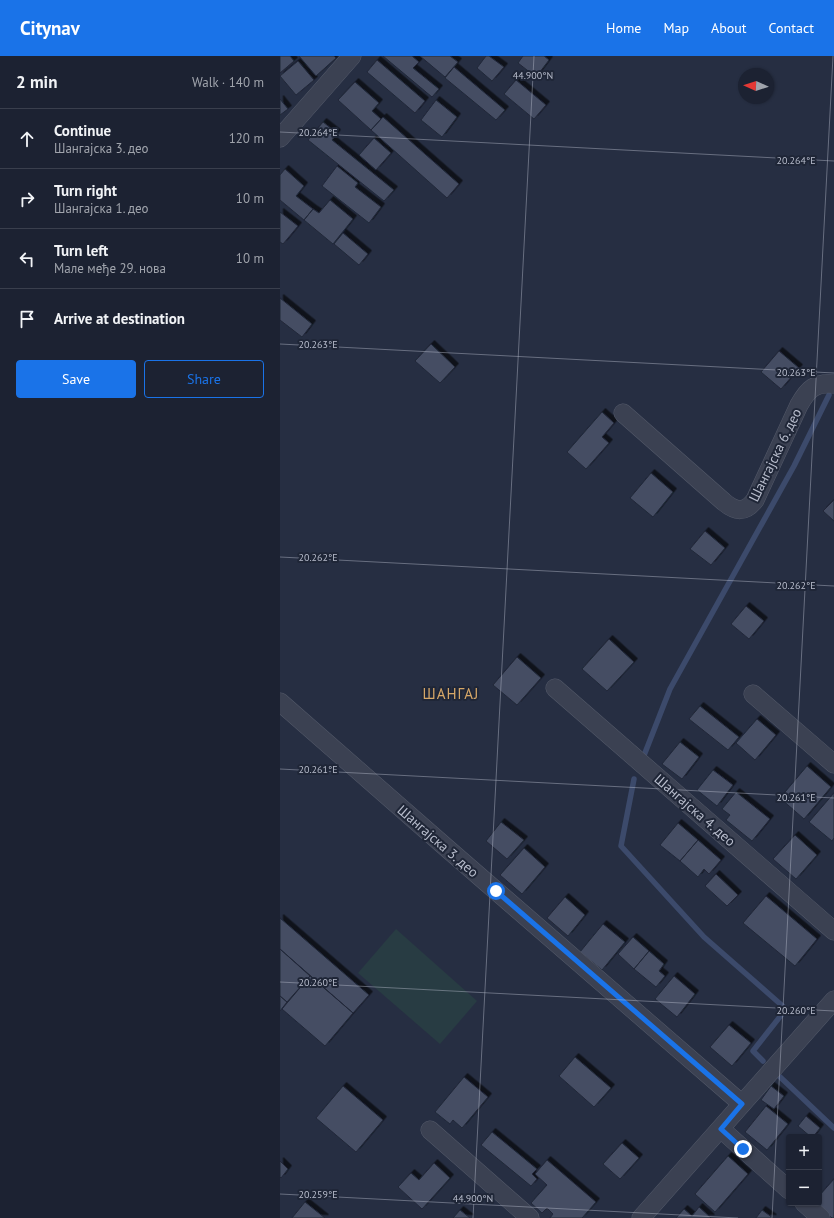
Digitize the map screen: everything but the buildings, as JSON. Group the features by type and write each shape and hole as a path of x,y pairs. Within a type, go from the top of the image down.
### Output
{"street":[{"path":"280,138 352,56"},
{"name":"Шангајска 6. део","path":"623,413 724,502 735,509 741,510 751,505 755,500 804,395 818,384 834,384"},
{"name":"Шангајска 4. део","path":"555,688 834,931"},
{"path":"753,694 834,764"},
{"name":"Шангајска 3. део","path":"280,702 742,1104"},
{"path":"641,1218 834,1000"},
{"path":"721,1129 786,1187"},
{"path":"430,1130 530,1218"},
{"path":"807,1206 821,1218"}],"shaded area":[{"path":"396,929 477,1001 440,1044 358,973"}],"waterway":[{"path":"643,758 670,689 794,466 829,395"},
{"path":"634,779 621,846 704,937 786,1009 753,1051 763,1061"},
{"path":"778,1075 834,1128"}],"district":[{"name":"ШАНГАЈ","path":"451,694"}],"route":[{"path":"496,891 742,1104 721,1129 743,1149"}]}
